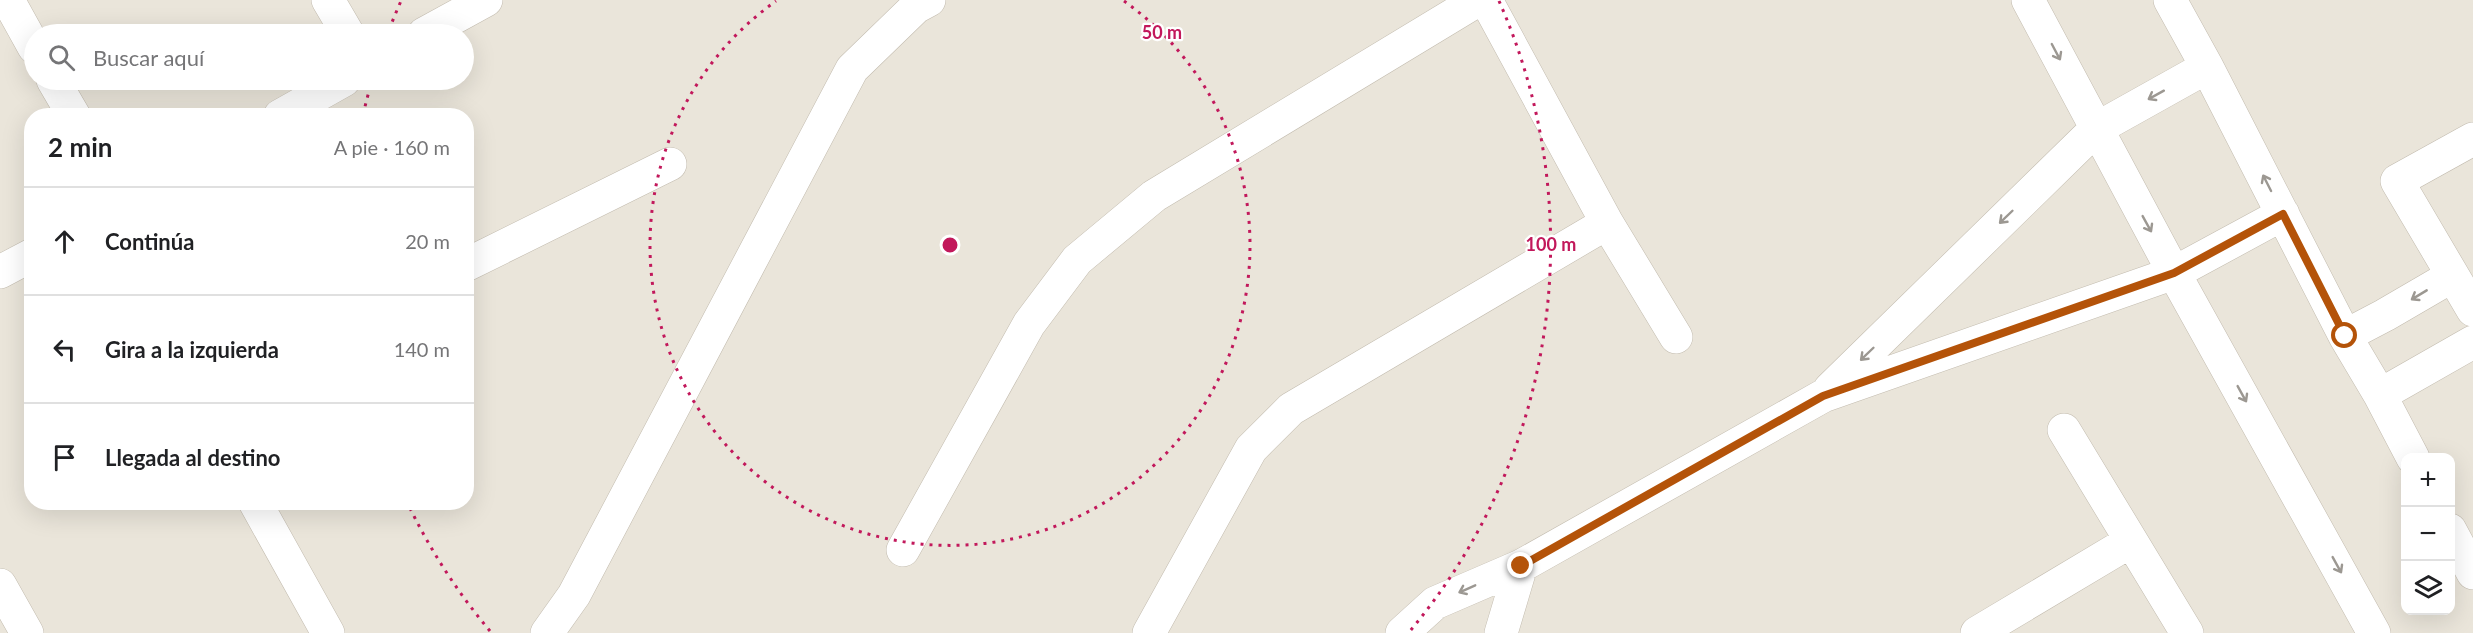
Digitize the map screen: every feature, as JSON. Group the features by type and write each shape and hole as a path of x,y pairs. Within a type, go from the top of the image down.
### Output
{"street":[{"path":"8,0 24,29"},
{"path":"328,0 342,24"},
{"path":"442,24 486,0"},
{"path":"547,633 574,595 852,69 916,7 929,0"},
{"path":"903,550 1029,324 1077,260 1154,196 1478,0"},
{"path":"1486,0 1607,223 1676,337"},
{"path":"2028,0 2174,273 2374,633"},
{"path":"2170,0 2207,67 2345,336 2410,453"},
{"path":"1823,396 2096,129 2207,67"},
{"path":"59,90 69,108"},
{"path":"294,108 326,90"},
{"path":"2473,139 2397,181 2473,310"},
{"path":"474,262 670,164"},
{"path":"1402,633 1436,603 1521,566 1823,396 2174,273 2283,214"},
{"path":"1149,633 1251,449 1291,409 1607,223"},
{"path":"0,272 24,259"},
{"path":"2345,336 2452,276"},
{"path":"2380,395 2473,342"},
{"path":"2064,430 2187,633"},
{"path":"259,510 328,633"},
{"path":"2455,538 2473,573"},
{"path":"1977,633 2131,541"},
{"path":"1501,633 1521,566"},
{"path":"0,585 27,633"}],"shaded area":[{"path":"0,0 2473,0 2473,633 0,633"}],"route":[{"path":"1521,566 1823,396 2174,273 2283,214 2345,336"}]}
